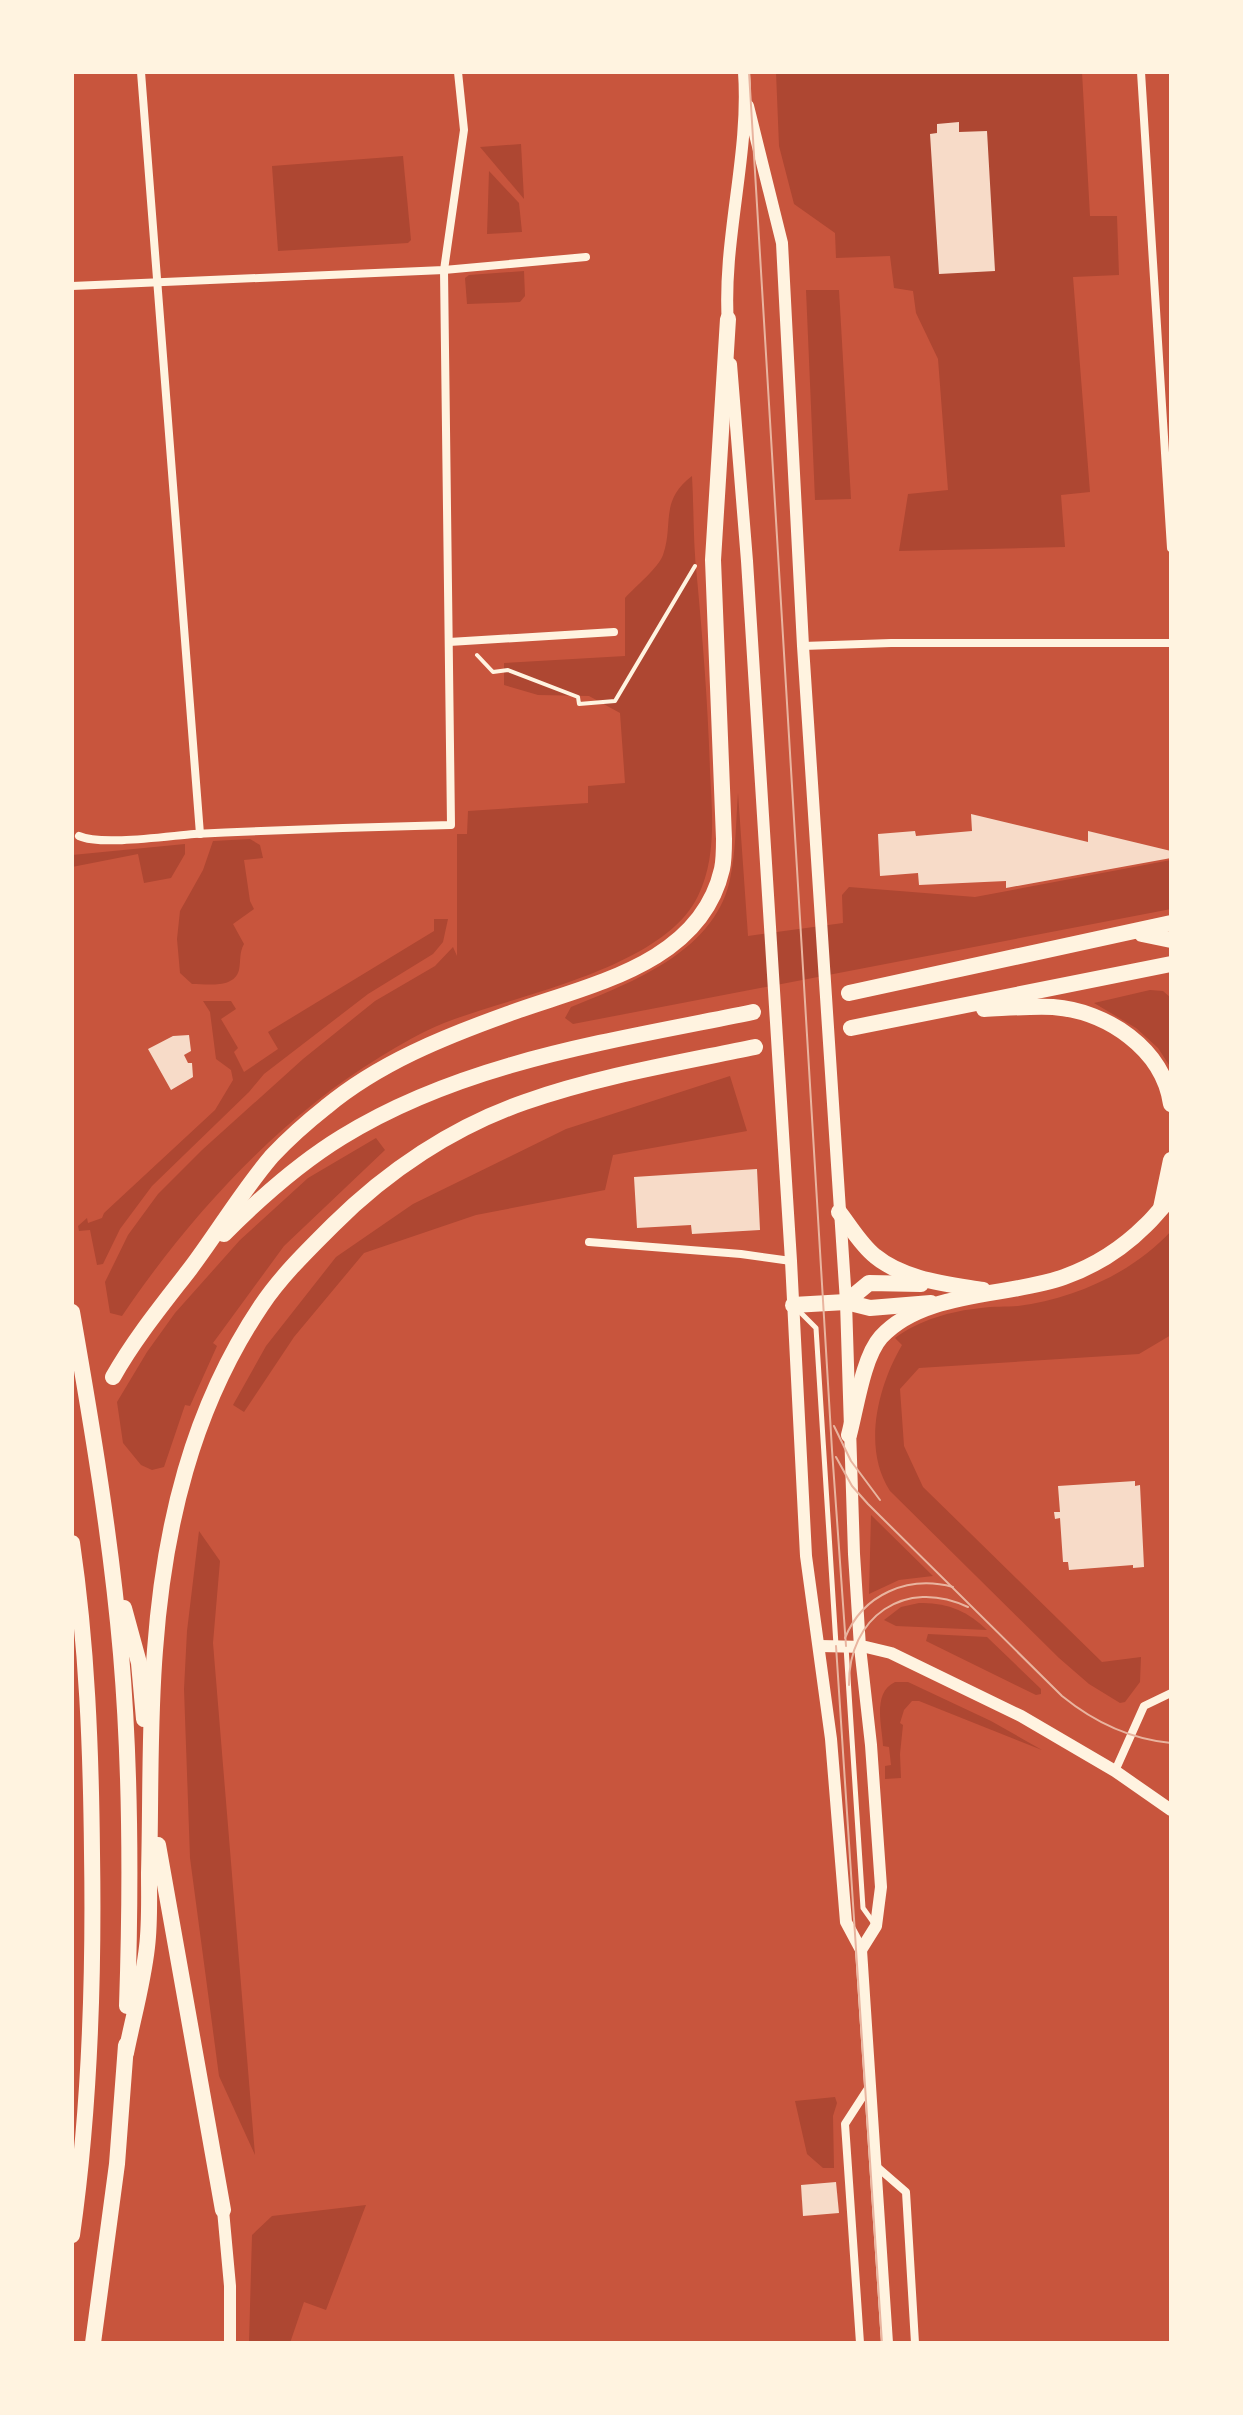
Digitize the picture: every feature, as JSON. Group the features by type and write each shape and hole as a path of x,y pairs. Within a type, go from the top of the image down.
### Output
{"highway":[{"path":"113,1377 129,1349 273,1156 327,1106 421,1048 509,1013 611,980 645,963 693,927 712,899 723,868 724,839 713,560 728,319"},
{"path":"849,993 1171,923"},
{"path":"1125,933 1149,934 1171,940"},
{"path":"851,1028 1171,964"},
{"path":"930,1011 1056,1007 1093,1016 1127,1035 1145,1051 1160,1071 1171,1104"},
{"path":"190,1269 283,1179 341,1137 407,1102 525,1060 753,1012"},
{"path":"126,2053 147,1946 154,1654 169,1531 184,1471 203,1415 226,1365 262,1304 305,1253 371,1190 407,1162 482,1120 560,1091 755,1047"},
{"path":"849,1435 868,1365 881,1337 902,1322 953,1301 989,1291 1043,1283 1080,1271 1124,1244 1148,1224 1166,1203 1170,1168"},
{"path":"839,1212 873,1255 887,1265 907,1274 989,1291"},
{"path":"846,1302 869,1283 946,1283"},
{"path":"793,1305 846,1302 870,1308 953,1301"},
{"path":"72,1312 102,1485 126,1729 129,1938 126,2053 117,2164 93,2343"},
{"path":"72,1543 86,1688 92,1808 92,2006 84,2134 72,2235"},
{"path":"110,1553 139,1663 151,1800 167,1908 223,2210"}],"street":[{"path":"141,72 200,834"},
{"path":"79,836 87,840 451,825 444,270 464,130 458,72"},
{"path":"744,72 746,99 782,243 803,646 846,1302 860,1647 871,1745 881,1887 876,1926 861,1950"},
{"path":"1141,72 1171,548"},
{"path":"746,99 728,251 728,319 747,561 791,1261 806,1556 820,1646 846,1922 861,1950 887,2343"},
{"path":"72,286 444,270 586,257"},
{"path":"449,642 614,632"},
{"path":"803,646 1171,643"},
{"path":"589,1242 791,1261"},
{"path":"820,1646 860,1647 891,1653 1021,1716 1115,1771 1171,1810"},
{"path":"1115,1771 1144,1706 1171,1693"},
{"path":"860,2343 845,2124 871,2084"},
{"path":"876,2166 906,2192 915,2343"},
{"path":"223,2210 230,2286 230,2343"}],"lane":[{"path":"793,1305 816,1328 863,1908 876,1926"}],"path":[{"path":"477,656 493,672 508,670 578,697 579,704 615,701 699,560"}],"shaded area":[{"path":"776,72 1082,72 1090,216 1117,216 1119,275 1073,277 1090,492 1061,495 1065,547 899,551 908,494 948,490 938,359 916,313 913,291 894,288 890,256 836,258 835,233 794,204 779,146"},
{"path":"521,144 524,199 480,147"},
{"path":"403,156 411,240 408,243 278,251 272,166"},
{"path":"489,171 519,203 522,232 487,234"},
{"path":"524,271 525,296 520,302 467,304 465,278 469,275"},
{"path":"806,290 839,290 851,499 815,500"},
{"path":"692,476 712,818 711,850 698,896 680,921 654,943 621,961 436,1027 396,1047 343,1082 306,1109 238,1173 176,1243 122,1316 110,1313 105,1282 128,1235 158,1194 303,1059 375,1001 435,966 453,947 457,956 457,834 467,834 468,811 588,803 588,786 625,783 620,713 589,696 538,695 504,685 504,663 625,656 625,598 661,560 671,504 682,485"},
{"path":"738,793 748,936 843,923 842,895 849,887 975,897 1171,860 1171,909 573,1024 565,1018 571,1007 670,960 710,923 723,901 731,874"},
{"path":"250,839 260,845 263,858 244,860 254,909 233,924 244,944 239,970 226,983 192,984 180,973 177,939 180,911 203,870 213,841"},
{"path":"185,844 185,854 171,878 144,883 138,854 72,867 72,855"},
{"path":"434,919 448,919 443,942 433,954 368,994 264,1074 152,1186 120,1229 103,1264 97,1265 90,1230 79,1231 78,1226 87,1218 88,1223 102,1218 215,1110 233,1080 231,1070 216,1059 210,1012 203,1001 231,1001 236,1009 221,1019 238,1048 234,1052 244,1072 278,1049 268,1032 434,931"},
{"path":"1150,990 1163,991 1171,998 1171,1068 1158,1048 1136,1028 1094,1003"},
{"path":"730,1076 747,1131 613,1155 605,1190 476,1215 364,1253 294,1337 244,1412 233,1405 266,1346 336,1257 413,1204 566,1129"},
{"path":"376,1138 385,1150 284,1246 213,1343 217,1346 190,1406 185,1405 164,1467 152,1470 141,1465 123,1443 117,1402 175,1313 240,1240 308,1178"},
{"path":"1171,1231 1171,1335 1139,1354 919,1368 900,1389 904,1446 923,1487 1102,1662 1141,1657 1140,1682 1125,1702 1120,1703 1089,1684 1059,1658 890,1491 881,1474 877,1456 876,1417 886,1379 902,1345 895,1338 904,1332 947,1314 986,1307 1018,1306 1081,1290 1139,1259"},
{"path":"871,1515 933,1576 899,1580 869,1594"},
{"path":"199,1531 220,1561 213,1643 255,2155 219,2076 190,1858 184,1689 187,1631"},
{"path":"919,1603 956,1609 987,1630 896,1626 884,1620 901,1607"},
{"path":"928,1634 987,1637 1041,1689 1041,1694 1036,1695 926,1641"},
{"path":"895,1682 908,1682 991,1721 1042,1750 919,1701 912,1701 904,1710 900,1723 903,1725 901,1778 885,1779 885,1766 891,1765 889,1747 883,1746 881,1702 883,1694"},
{"path":"835,2097 834,2168 823,2168 807,2154 795,2101"},
{"path":"366,2205 326,2310 304,2302 290,2343 249,2343 252,2235 272,2216"}],"building":[{"path":"959,122 959,132 987,131 995,271 939,274 930,134 937,133 937,124"},
{"path":"971,814 1088,842 1088,831 1171,851 1171,858 1006,888 1006,881 919,885 918,873 880,876 878,834 915,831 916,836 972,831"},
{"path":"189,1035 191,1051 184,1055 188,1063 192,1063 193,1077 171,1090 148,1049 173,1036"},
{"path":"757,1169 760,1230 692,1234 691,1225 637,1228 634,1177"},
{"path":"1135,1481 1135,1486 1140,1485 1144,1567 1133,1568 1133,1565 1069,1570 1068,1562 1063,1562 1060,1518 1055,1519 1054,1512 1060,1512 1058,1486"},
{"path":"836,2182 839,2213 803,2216 801,2185"}],"tram line":[{"path":"749,72 846,1646"},
{"path":"834,1426 851,1461 880,1500"},
{"path":"836,1457 852,1486 868,1504 1062,1696 1113,1728 1141,1738 1171,1743"},
{"path":"845,1638 863,1610 889,1592 920,1584 953,1587"},
{"path":"849,1685 851,1661 858,1640 884,1609 923,1597 945,1599 968,1607"},
{"path":"836,1646 882,2343"}]}
